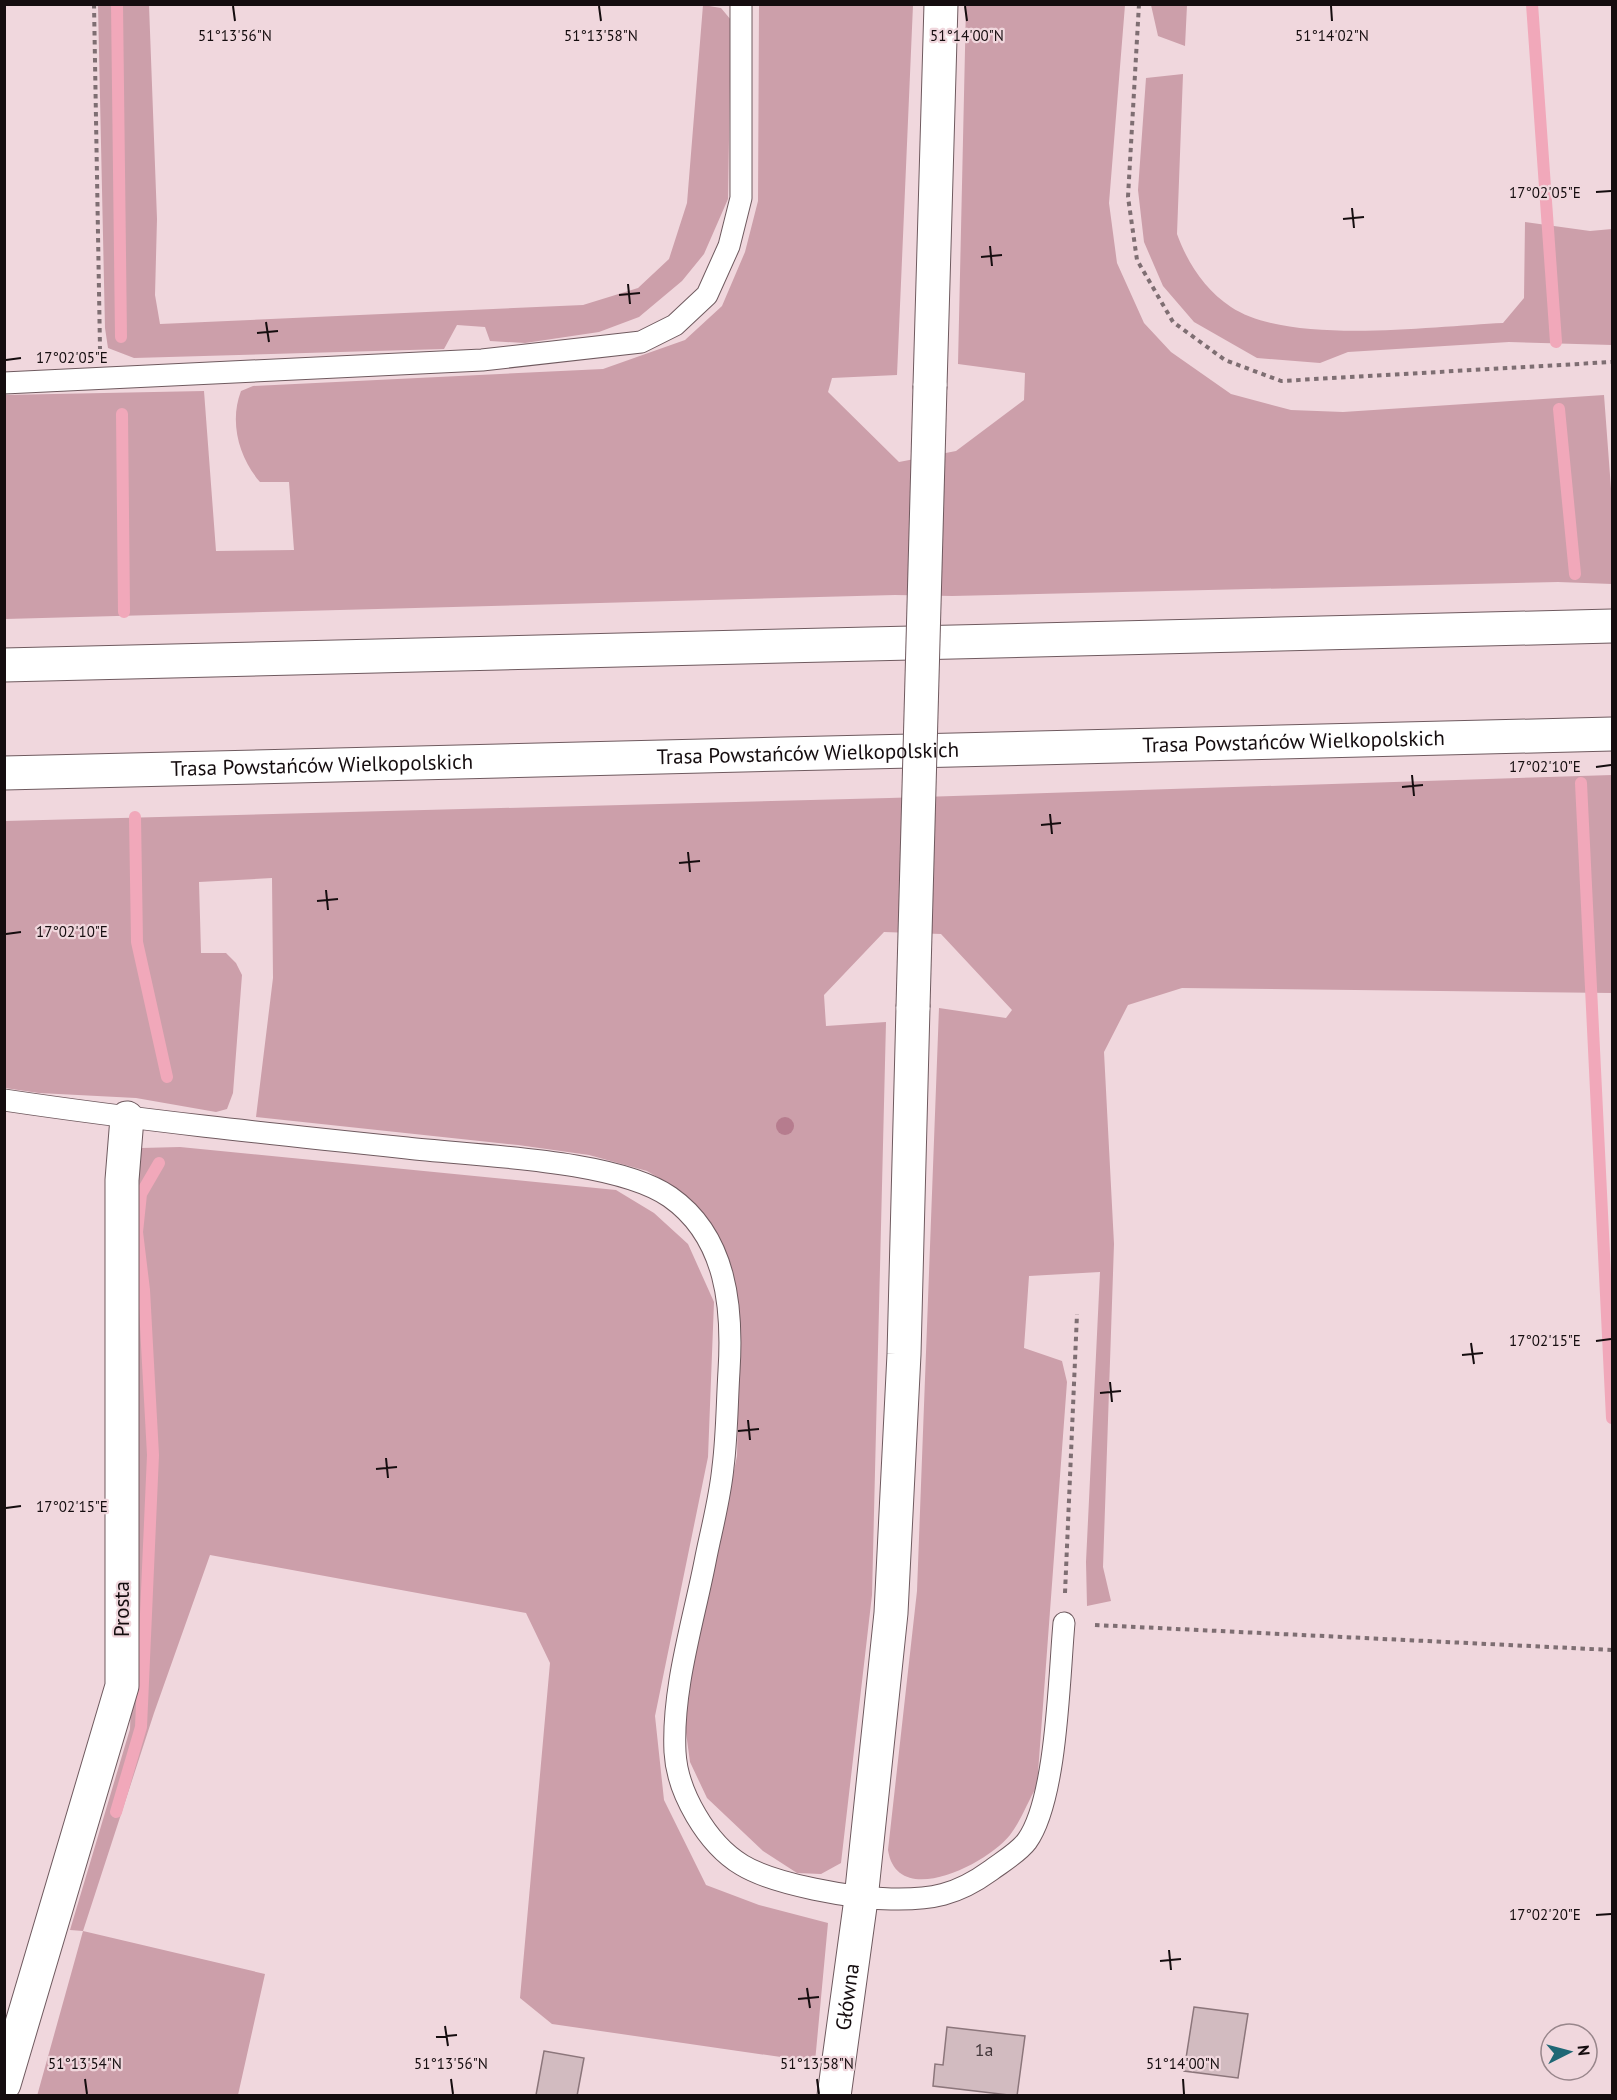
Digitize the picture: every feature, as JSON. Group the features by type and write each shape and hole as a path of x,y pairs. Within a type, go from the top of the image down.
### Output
{"main road":[{"name":"Główna","path":"834,2096 861,1899 891,1613 904,1354 941,4"},
{"path":"4,665 1612,626"},
{"name":"Trasa Powstańców Wielkopolskich","path":"4,773 1612,734"},
{"name":"Prosta","path":"4,2084 122,1686 122,1180 127,1118"}],"lane":[{"path":"4,383 482,360 641,342 675,325 707,295 729,246 741,198 741,4"},
{"path":"4,673 44,664"},
{"path":"4,764 48,772"},
{"path":"4,1100 127,1118 559,1165 637,1180 672,1198 704,1232 723,1271 732,1328 723,1468 676,1711 675,1758 687,1795 702,1827 741,1864 778,1878 861,1899 927,1900 974,1883 1028,1840 1041,1810 1050,1773 1064,1623"}],"path":[{"path":"94,4 100,377"},
{"path":"1139,4 1128,197 1137,260 1173,322 1225,360 1281,381 1612,362"},
{"path":"1077,1314 1064,1623 1612,1650"}],"shaded area":[{"path":"98,5 149,5 157,219 155,295 160,324 583,305 638,288 669,259 687,203 703,5 721,8 731,20 728,199 704,254 682,281 639,317 599,332 525,343 490,341 485,327 457,325 444,349 134,358 108,348 105,328"},
{"path":"759,5 913,5 897,375 832,378 828,392 899,462 956,451 1024,400 1025,373 958,364 966,5 1125,5 1109,203 1117,263 1144,323 1171,352 1231,394 1291,410 1343,412 1604,395 1612,502 1612,584 1558,582 952,596 895,595 5,619 4,395 204,391 216,551 294,550 289,482 260,482 246,462 238,439 236,415 241,391 253,386 603,369 685,340 722,306 745,252 758,201"},
{"path":"1151,5 1187,5 1185,46 1158,36"},
{"path":"1183,74 1177,234 1198,275 1231,307 1257,319 1288,326 1324,330 1401,330 1503,323 1524,298 1525,222 1590,231 1612,229 1612,345 1509,342 1348,352 1320,363 1257,358 1194,322 1163,286 1144,242 1138,190 1146,78"},
{"path":"1612,775 1612,993 1182,988 1128,1005 1104,1052 1114,1244 1103,1567 1111,1601 1087,1606 1086,1562 1100,1272 1029,1276 1024,1348 1062,1361 1067,1382 1037,1786 1014,1829 999,1846 964,1868 944,1876 924,1879 908,1877 895,1868 888,1850 917,1591 939,1008 1006,1018 1012,1010 941,934 884,932 824,995 826,1026 886,1022 872,1595 841,1863 821,1874 797,1873 763,1851 707,1798 690,1762 685,1725 688,1693 737,1456 740,1316 732,1271 714,1234 682,1192 647,1171 589,1155 518,1145 256,1117 273,978 272,878 199,882 201,953 226,953 236,963 242,975 233,1093 227,1109 216,1112 136,1098 39,1093 5,1088 5,821 889,798"},
{"path":"180,1147 616,1190 654,1213 688,1244 714,1302 708,1457 655,1716 664,1800 706,1885 759,1905 828,1923 815,2062 552,2024 520,1998 550,1663 526,1613 210,1555 154,1713 83,1931 70,1930 130,1729 136,1563 136,1171 141,1148"},
{"path":"83,1931 265,1974 238,2095 37,2096"}],"building":[{"path":"1194,2007 1248,2014 1238,2078 1184,2071"},
{"path":"947,2027 1025,2036 1017,2096 933,2086 935,2064 943,2065"},
{"path":"544,2051 584,2058 577,2096 536,2095"}],"waterway":[{"path":"117,4 121,337"},
{"path":"1532,4 1556,342"},
{"path":"1559,409 1575,574"},
{"path":"122,414 124,612"},
{"path":"1581,783 1612,1418"},
{"path":"135,817 137,942 167,1077"},
{"path":"116,1812 141,1727 153,1455 144,1290 137,1232 141,1194 159,1163"}]}
